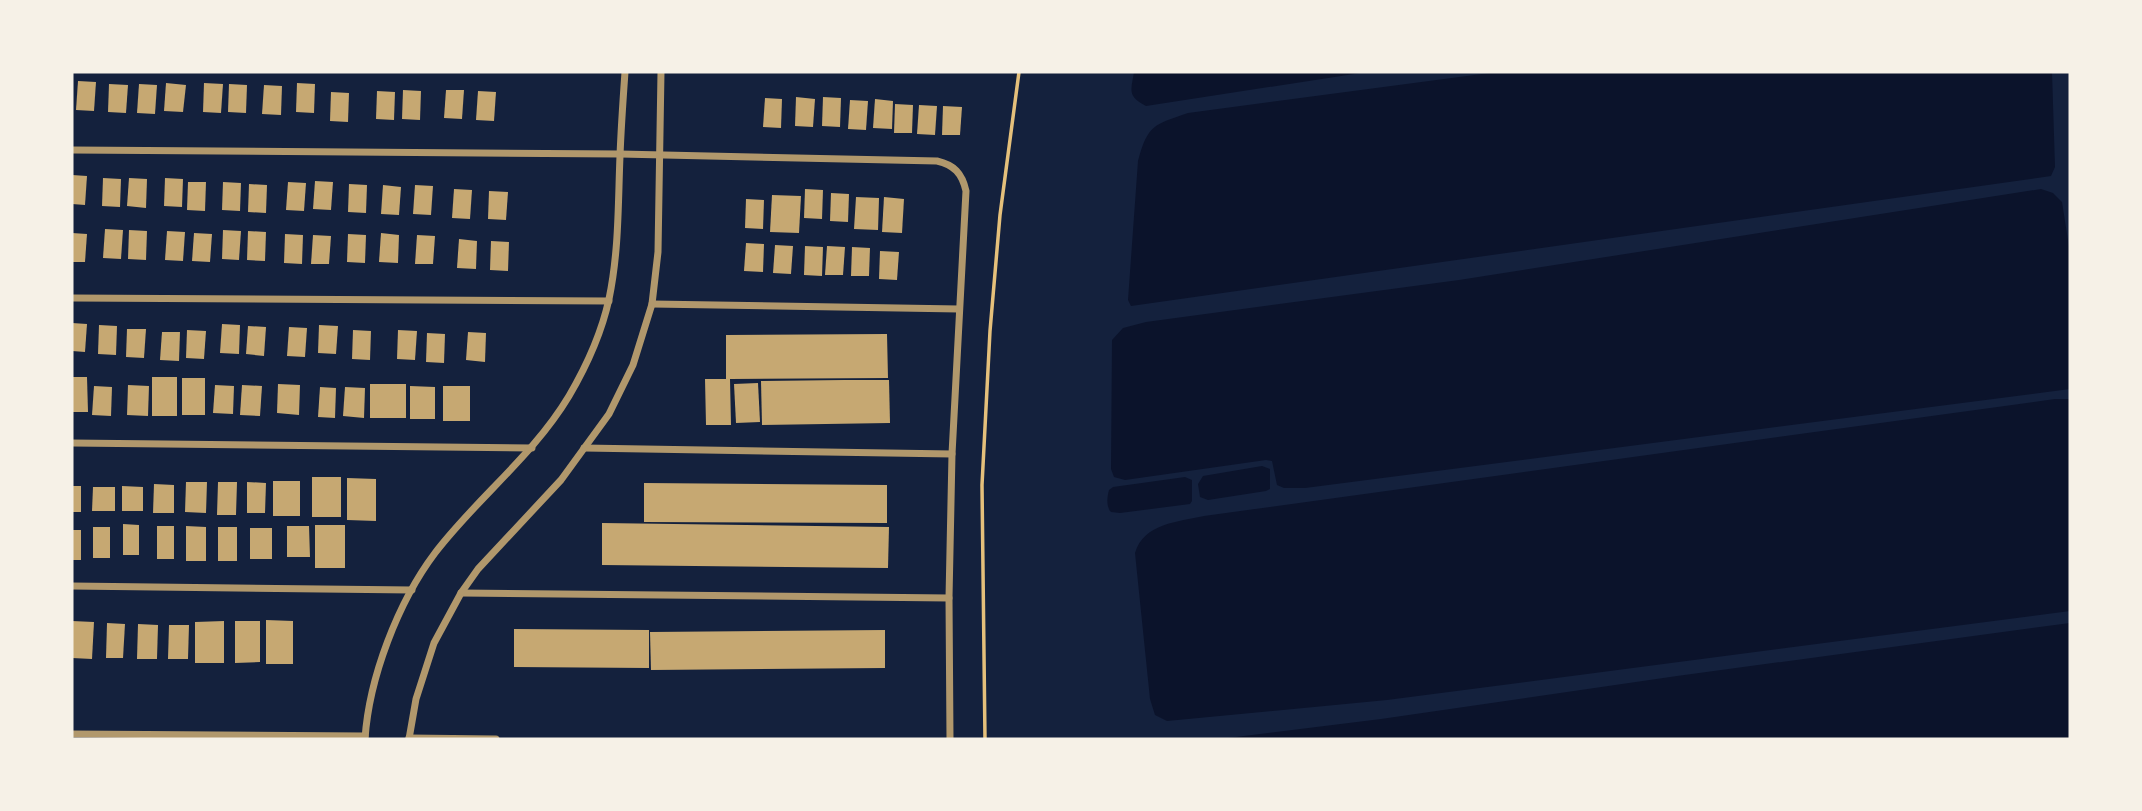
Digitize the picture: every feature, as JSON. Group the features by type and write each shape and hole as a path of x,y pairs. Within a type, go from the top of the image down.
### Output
{"street":[{"path":"72,734 365,738 372,693 392,631 412,590 435,553 532,448 569,396 592,349 609,301 617,252 625,72"},
{"path":"496,739 409,739 416,699 434,643 461,593 486,560 561,480 609,415 633,365 652,304 658,252 661,72"},
{"path":"72,150 620,154 937,161 955,167 966,191 952,454 950,739"},
{"path":"72,298 609,301"},
{"path":"652,304 959,309"},
{"path":"72,443 532,448"},
{"path":"584,448 952,454"},
{"path":"72,586 412,590"},
{"path":"461,593 949,598"}],"path":[{"path":"985,739 982,485 988,359 1000,215 1018,72"}],"water":[{"path":"1134,72 1367,72 1146,106 1133,96"},
{"path":"1497,72 2052,72 2055,167 2051,176 1131,306 1128,300 1138,161 1149,133 1160,124 1188,113"},
{"path":"2041,189 2053,193 2062,202 2070,253 2070,389 1305,488 1284,488 1277,485 1272,461 1266,460 1125,480 1114,477 1111,469 1112,340 1123,328 1146,322 1459,280"},
{"path":"2070,399 2070,611 1387,700 1167,721 1155,715 1150,699 1135,553 1146,535 1173,522"},
{"path":"1262,466 1270,469 1270,489 1266,491 1208,500 1200,497 1198,484 1203,476"},
{"path":"1185,477 1192,480 1190,504 1120,513 1111,512 1108,507 1108,493 1113,487"},
{"path":"2070,623 2070,739 1220,739 1381,719"}],"building":[{"path":"78,81 96,82 94,111 76,110"},
{"path":"166,83 186,85 183,112 164,111"},
{"path":"204,83 223,84 221,113 203,112"},
{"path":"297,83 315,84 314,113 296,112"},
{"path":"109,84 128,85 126,113 108,112"},
{"path":"139,84 157,85 155,114 137,113"},
{"path":"229,84 247,85 246,113 228,112"},
{"path":"264,85 282,86 281,115 262,114"},
{"path":"403,90 421,91 420,120 402,119"},
{"path":"446,90 464,90 462,119 444,118"},
{"path":"377,91 395,92 394,120 376,119"},
{"path":"478,91 496,92 494,121 476,120"},
{"path":"331,92 349,93 348,122 330,121"},
{"path":"796,97 815,99 813,127 795,126"},
{"path":"823,97 841,98 840,127 822,126"},
{"path":"765,98 782,99 781,128 763,127"},
{"path":"875,99 893,101 892,129 873,128"},
{"path":"850,100 868,101 866,130 848,129"},
{"path":"895,104 913,105 912,133 894,133"},
{"path":"919,105 937,106 935,135 917,134"},
{"path":"943,106 962,107 960,135 942,135"},
{"path":"72,175 87,176 85,205 72,204"},
{"path":"103,178 121,179 120,207 102,206"},
{"path":"129,178 147,179 146,208 127,206"},
{"path":"165,178 183,179 182,207 164,206"},
{"path":"315,181 333,182 331,210 313,209"},
{"path":"188,182 206,182 205,211 187,210"},
{"path":"223,182 241,183 240,211 222,210"},
{"path":"288,182 306,183 304,211 286,210"},
{"path":"249,184 267,185 266,213 248,212"},
{"path":"349,184 367,185 366,213 348,212"},
{"path":"383,185 401,187 399,215 381,214"},
{"path":"415,185 433,186 431,215 413,214"},
{"path":"454,189 472,190 470,219 452,218"},
{"path":"805,189 823,190 822,219 804,218"},
{"path":"489,191 508,192 506,220 488,219"},
{"path":"831,193 849,194 848,222 830,221"},
{"path":"772,195 801,196 799,233 770,232"},
{"path":"856,197 879,198 878,230 854,229"},
{"path":"884,197 904,199 902,233 882,232"},
{"path":"746,199 764,200 763,229 745,228"},
{"path":"105,229 123,230 121,259 103,258"},
{"path":"129,230 147,231 146,260 128,259"},
{"path":"223,230 241,231 239,260 222,259"},
{"path":"167,231 185,232 183,261 165,260"},
{"path":"248,231 266,232 265,261 247,260"},
{"path":"72,233 87,234 85,262 72,262"},
{"path":"194,233 212,234 210,262 192,261"},
{"path":"381,233 399,235 398,263 379,262"},
{"path":"285,234 303,235 302,264 284,263"},
{"path":"348,234 366,235 365,263 347,262"},
{"path":"313,235 331,236 329,264 311,264"},
{"path":"417,235 435,236 433,264 415,264"},
{"path":"459,239 477,241 476,269 457,268"},
{"path":"491,241 509,242 508,271 490,270"},
{"path":"746,243 764,244 763,272 744,271"},
{"path":"775,245 793,246 791,274 773,273"},
{"path":"805,246 823,247 822,276 804,275"},
{"path":"827,246 845,247 843,275 825,275"},
{"path":"852,247 870,248 869,276 851,276"},
{"path":"880,251 899,252 897,280 879,279"},
{"path":"72,323 87,324 85,352 72,351"},
{"path":"222,324 240,325 239,354 220,353"},
{"path":"99,325 117,326 116,355 98,354"},
{"path":"319,325 338,326 336,354 318,353"},
{"path":"248,326 266,327 264,356 246,354"},
{"path":"289,327 307,328 305,357 287,356"},
{"path":"127,329 146,329 144,358 126,357"},
{"path":"187,330 206,331 204,359 186,358"},
{"path":"353,330 371,331 370,360 352,359"},
{"path":"398,330 417,331 415,360 397,359"},
{"path":"162,332 180,332 179,361 160,360"},
{"path":"468,332 486,333 485,362 466,360"},
{"path":"427,333 445,334 444,363 426,362"},
{"path":"887,334 888,378 730,379 731,425 706,425 705,379 726,379 726,335"},
{"path":"72,377 87,377 88,412 72,412"},
{"path":"152,377 177,377 177,416 152,416"},
{"path":"182,378 205,378 205,415 182,415"},
{"path":"889,380 890,423 762,425 761,381"},
{"path":"758,383 760,422 736,423 734,384"},
{"path":"278,384 300,385 299,415 277,413"},
{"path":"370,384 406,384 406,418 370,418"},
{"path":"128,385 149,386 148,416 127,415"},
{"path":"215,385 234,386 233,414 213,413"},
{"path":"242,385 262,386 260,416 240,415"},
{"path":"94,386 112,387 111,416 92,415"},
{"path":"410,386 435,387 435,419 410,419"},
{"path":"443,386 470,386 470,421 443,421"},
{"path":"320,387 336,388 335,418 318,417"},
{"path":"345,387 365,388 364,418 343,416"},
{"path":"312,477 341,477 341,517 312,517"},
{"path":"347,478 376,479 376,521 347,520"},
{"path":"273,481 300,481 300,516 273,516"},
{"path":"186,482 207,482 206,513 185,512"},
{"path":"218,482 237,482 236,515 217,515"},
{"path":"247,482 266,483 265,513 247,513"},
{"path":"644,483 887,485 887,523 644,522"},
{"path":"154,484 174,485 174,513 153,513"},
{"path":"72,486 81,486 81,512 72,512"},
{"path":"122,486 143,487 143,511 122,511"},
{"path":"93,487 115,487 115,511 92,511"},
{"path":"602,523 889,527 888,568 602,565"},
{"path":"123,524 139,525 139,555 123,555"},
{"path":"315,525 345,525 345,568 315,568"},
{"path":"157,526 174,526 174,559 157,559"},
{"path":"186,526 206,527 206,561 186,561"},
{"path":"287,526 309,526 310,557 287,557"},
{"path":"93,527 110,527 110,558 93,558"},
{"path":"218,527 237,527 237,561 218,561"},
{"path":"250,528 272,528 272,559 250,559"},
{"path":"72,530 81,530 81,560 72,560"},
{"path":"266,620 293,621 293,664 266,664"},
{"path":"72,621 94,622 92,659 72,658"},
{"path":"224,621 224,663 195,663 195,622"},
{"path":"235,621 260,621 260,662 235,663"},
{"path":"107,623 125,624 123,658 106,658"},
{"path":"138,624 158,625 157,659 137,659"},
{"path":"169,625 189,625 188,659 168,659"},
{"path":"514,629 649,630 649,668 514,667"},
{"path":"885,630 885,668 651,670 650,632"}]}
